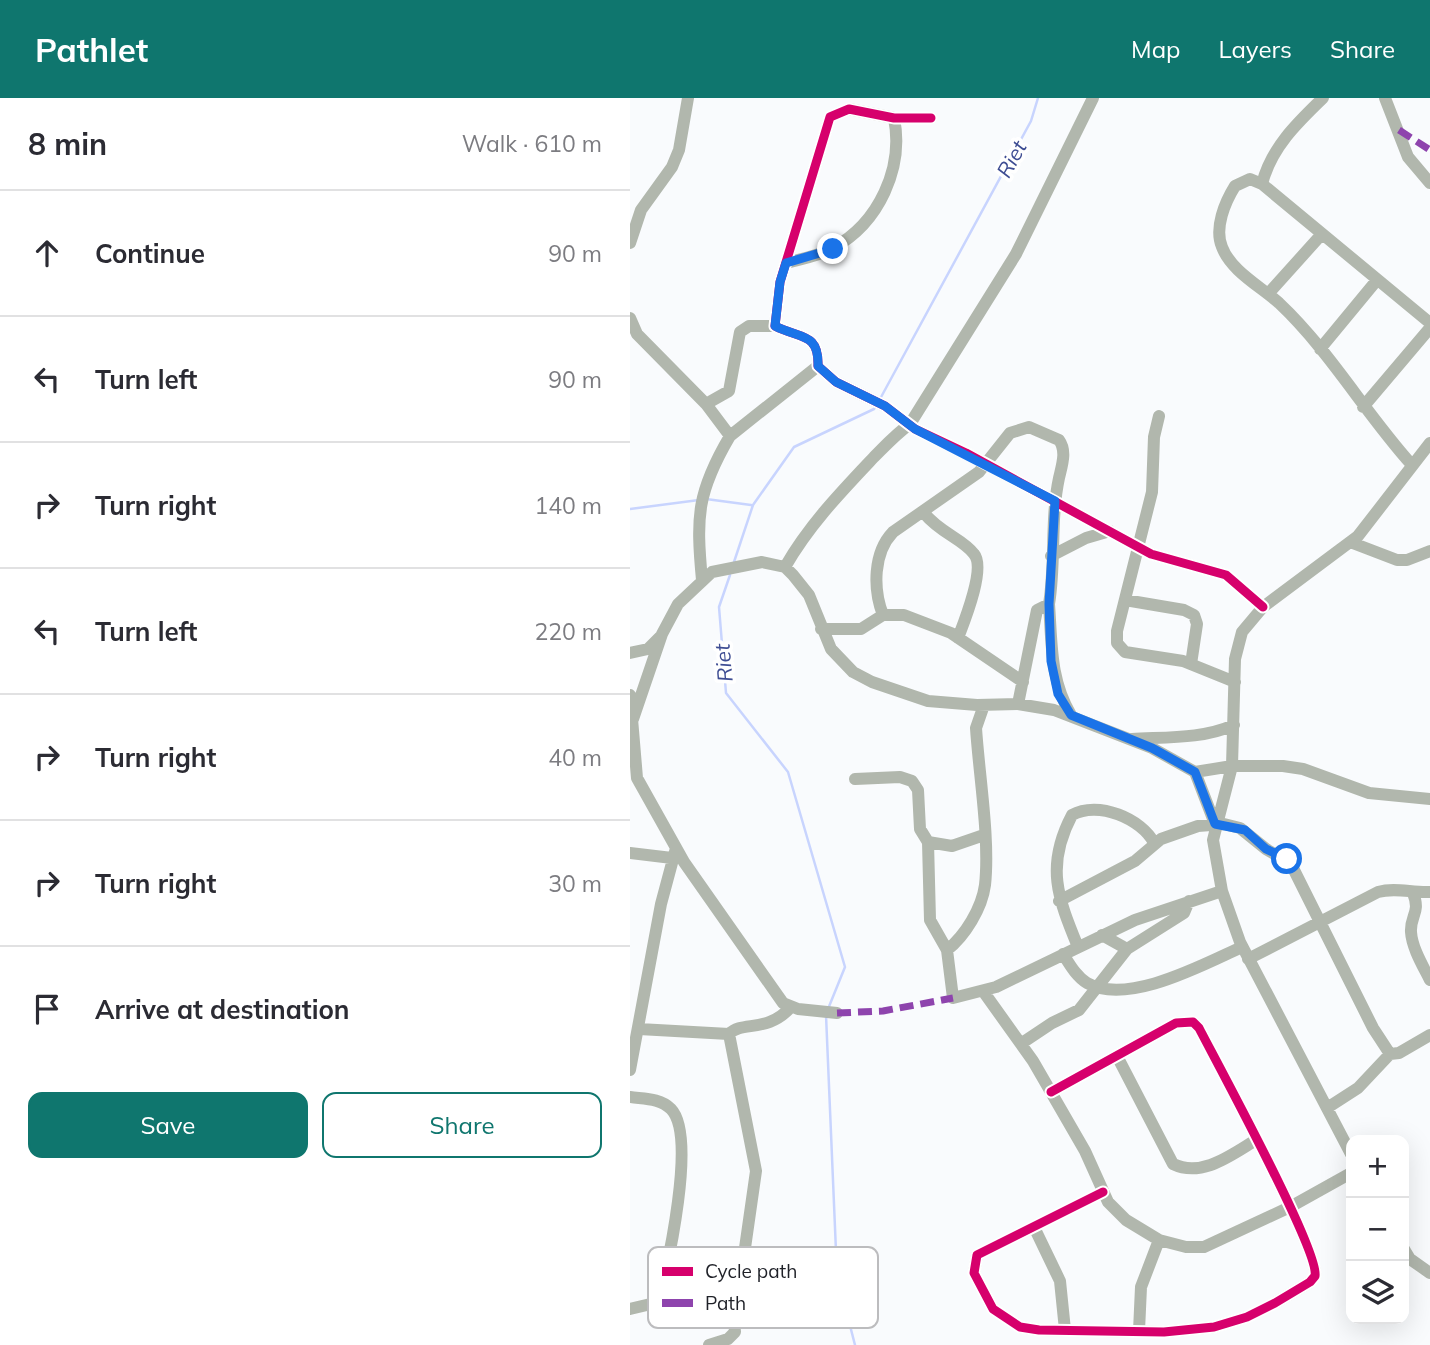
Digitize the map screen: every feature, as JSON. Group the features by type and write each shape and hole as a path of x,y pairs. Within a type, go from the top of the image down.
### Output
{"street":[{"path":"630,243 641,210 672,167 680,150 688,98"},
{"path":"785,567 805,534 845,487 898,432 910,425 1016,254 1093,98"},
{"path":"1262,184 1270,162 1288,132 1323,98"},
{"path":"1385,98 1408,157 1430,183"},
{"path":"775,326 780,282 830,117 849,109 894,118 931,118"},
{"path":"786,263 833,249 872,213 895,170 898,137 894,118"},
{"path":"1363,407 1430,326 1262,184 1250,179 1235,186 1220,221 1219,235 1227,255 1320,349 1363,407 1412,465"},
{"path":"1268,294 1321,234"},
{"path":"1320,349 1377,280"},
{"path":"630,318 637,334 706,404 730,436"},
{"path":"706,404 729,391 740,332 749,326 775,326 812,340 818,349 818,366 836,382 885,406 910,425 1162,559 1226,575 1263,607"},
{"path":"702,580 698,511 713,464 730,436 818,366"},
{"path":"1159,416 1154,437 1152,492 1116,638 1123,650 1191,664 1235,682"},
{"path":"883,615 876,584 883,546 893,533 924,513 986,464 1001,440 1016,429 1029,427 1052,437 1061,443 1063,449 1055,501 1051,556 1051,661 1058,694 1071,715"},
{"path":"1346,1144 1245,953 1222,891 1213,840 1232,766 1236,659 1242,632 1263,607 1363,530 1430,443"},
{"path":"924,513 936,528 975,554 977,560 976,579 958,638"},
{"path":"1051,556 1086,538 1110,531"},
{"path":"1350,542 1397,560 1407,560 1430,551"},
{"path":"633,719 662,634 678,604 702,580 724,568 762,562 785,567 809,594 821,629 841,662 872,682 914,698 984,705 1018,704 1071,715 1152,748 1195,772 1232,766 1303,769 1369,793 1430,799"},
{"path":"1125,600 1184,610 1194,615 1197,624 1191,664"},
{"path":"1018,704 1037,610 1049,604"},
{"path":"821,629 862,629 883,615 897,614 927,622 958,638 1023,682"},
{"path":"630,653 648,649 662,634"},
{"path":"630,695 633,719 632,773 674,853 772,990 791,1007 837,1013"},
{"path":"947,950 957,942 983,894 984,835 976,728 984,705"},
{"path":"1125,739 1181,737 1220,731 1234,725"},
{"path":"1195,772 1215,824"},
{"path":"855,779 900,777 912,781 918,790 920,829 928,842 930,920 947,950 953,998 983,991 1102,936 1189,901 1222,891"},
{"path":"1078,947 1059,901 1056,880 1060,852 1070,819 1076,812 1088,810 1119,815 1142,825 1154,843"},
{"path":"1059,901 1135,861 1154,843 1188,828 1215,824 1245,830 1266,849 1287,859 1296,871 1319,923 1373,1028 1390,1054"},
{"path":"928,842 952,846 984,835"},
{"path":"630,853 674,853"},
{"path":"630,1070 660,904 674,853"},
{"path":"1063,954 1077,976 1098,987 1143,987 1245,953 1319,923 1386,889 1413,893 1430,891"},
{"path":"1413,893 1418,910 1411,929 1413,940 1430,980"},
{"path":"1022,1043 1052,1023 1079,1010 1127,949 1184,912 1189,901"},
{"path":"1102,936 1127,949"},
{"path":"983,991 1022,1043 1086,1151 1103,1192 1126,1220 1159,1240 1186,1247 1204,1247 1290,1207 1346,1176"},
{"path":"639,1029 729,1034 733,1030 776,1022 791,1007"},
{"path":"1051,1092 1180,1021 1193,1022 1290,1207 1315,1262 1316,1273 1310,1282 1275,1303 1229,1323 1181,1331 1026,1329 1007,1319 988,1303 974,1273 974,1259 982,1251 1103,1192"},
{"path":"729,1034 756,1171 743,1247"},
{"path":"1327,1108 1358,1088 1390,1054 1399,1053 1430,1035"},
{"path":"1118,1056 1173,1164 1190,1170 1201,1168 1256,1140"},
{"path":"630,1097 663,1103 674,1112 681,1128 681,1177 671,1247"},
{"path":"1034,1227 1060,1281 1065,1330"},
{"path":"1139,1331 1141,1287 1159,1240"},
{"path":"1409,1257 1430,1273"},
{"path":"630,1309 648,1304"},
{"path":"709,1345 727,1339 735,1332 735,1328"}],"waterway":[{"name":"Riet","path":"880,399 1031,121 1038,98"},
{"name":"Riet","path":"734,562 753,505 794,447 874,409 877,405"},
{"path":"706,499 751,505"},
{"path":"630,509 699,500"},
{"name":"Riet","path":"730,575 719,607 726,693 788,772 845,967 828,1009"},
{"name":"Riet","path":"826,1015 836,1247"},
{"name":"Riet","path":"851,1328 855,1345"}],"marked path":[{"path":"1399,130 1430,150"},
{"path":"837,1013 883,1011 953,998"}],"cycle path":[{"path":"931,118 894,118 849,109 830,117 780,282 775,326 811,342 815,347 818,366 836,382 885,406 915,429 966,453 1151,554 1226,575 1263,607"},
{"path":"1051,1092 1176,1023 1193,1022 1199,1028 1285,1196 1302,1232 1315,1276 1310,1282 1275,1303 1247,1317 1214,1327 1164,1332 1039,1330 1020,1327 993,1309 974,1273 977,1255 1103,1192"}],"route":[{"path":"833,249 786,263 780,282 775,326 789,334 812,340 818,349 818,366 836,382 885,406 915,429 1055,501 1051,556 1053,583 1049,604 1051,661 1058,694 1071,715 1094,727 1152,748 1195,772 1215,824 1245,830 1266,849 1287,859"}]}
